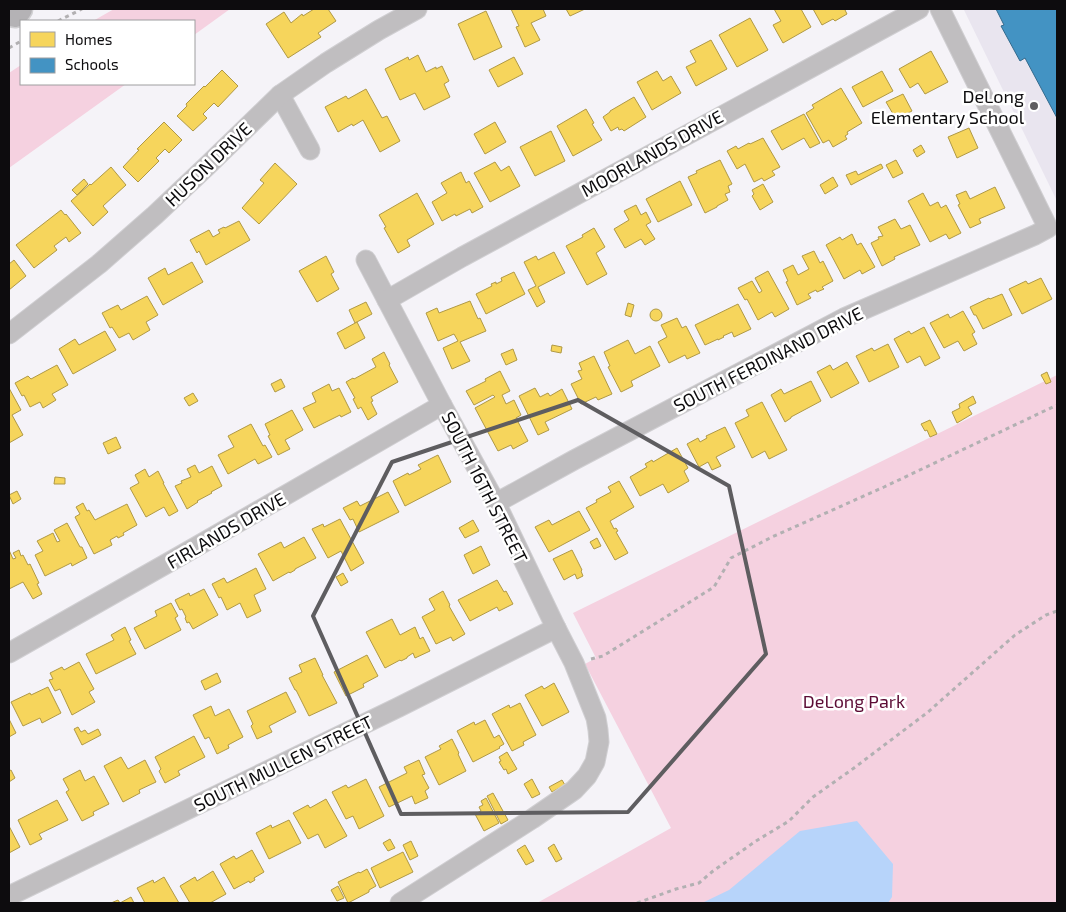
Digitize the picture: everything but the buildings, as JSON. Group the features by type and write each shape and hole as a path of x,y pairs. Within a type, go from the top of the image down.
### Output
{"street":[{"name":"HUSON DRIVE","path":"9,334 99,264 141,227 208,166 280,95 326,63 417,9"},
{"name":"MOORLANDS DRIVE","path":"387,300 919,9"},
{"name":"SOUTH FERDINAND DRIVE","path":"496,503 844,318 1035,236 1048,228 940,9"},
{"path":"280,95 310,150"},
{"name":"SOUTH 16TH STREET","path":"366,260 496,503 574,663 596,718 599,742 595,762 587,776 574,790 400,903"},
{"name":"FIRLANDS DRIVE","path":"9,653 442,405"},
{"name":"SOUTH MULLEN STREET","path":"9,896 399,707 556,628"}],"path":[{"path":"60,20 82,9"},
{"path":"9,48 20,42"},
{"path":"574,663 603,656 714,587 731,558 772,537 892,484 1057,405"},
{"path":"637,903 676,888 699,883 756,841 789,821 813,797 928,712 1015,635 1046,615 1057,611"}],"highlighted area":[{"path":"578,400 729,486 766,654 628,812 401,814 313,616 392,462"}],"shaded area":[{"name":"DeLong Elementary School","path":"1057,9 1057,201 964,10"}],"green space":[{"path":"114,9 230,9 195,34 195,20 95,20"},
{"path":"20,66 20,85 125,85 9,168 9,73"},
{"name":"DeLong Park","path":"1057,375 1057,903 537,903 671,828 585,664 596,658 573,613"}],"water":[{"path":"857,821 893,864 892,897 888,903 702,903 729,890 800,831"}],"place":[{"name":"DeLong Elementary School","path":"1034,106"}]}
